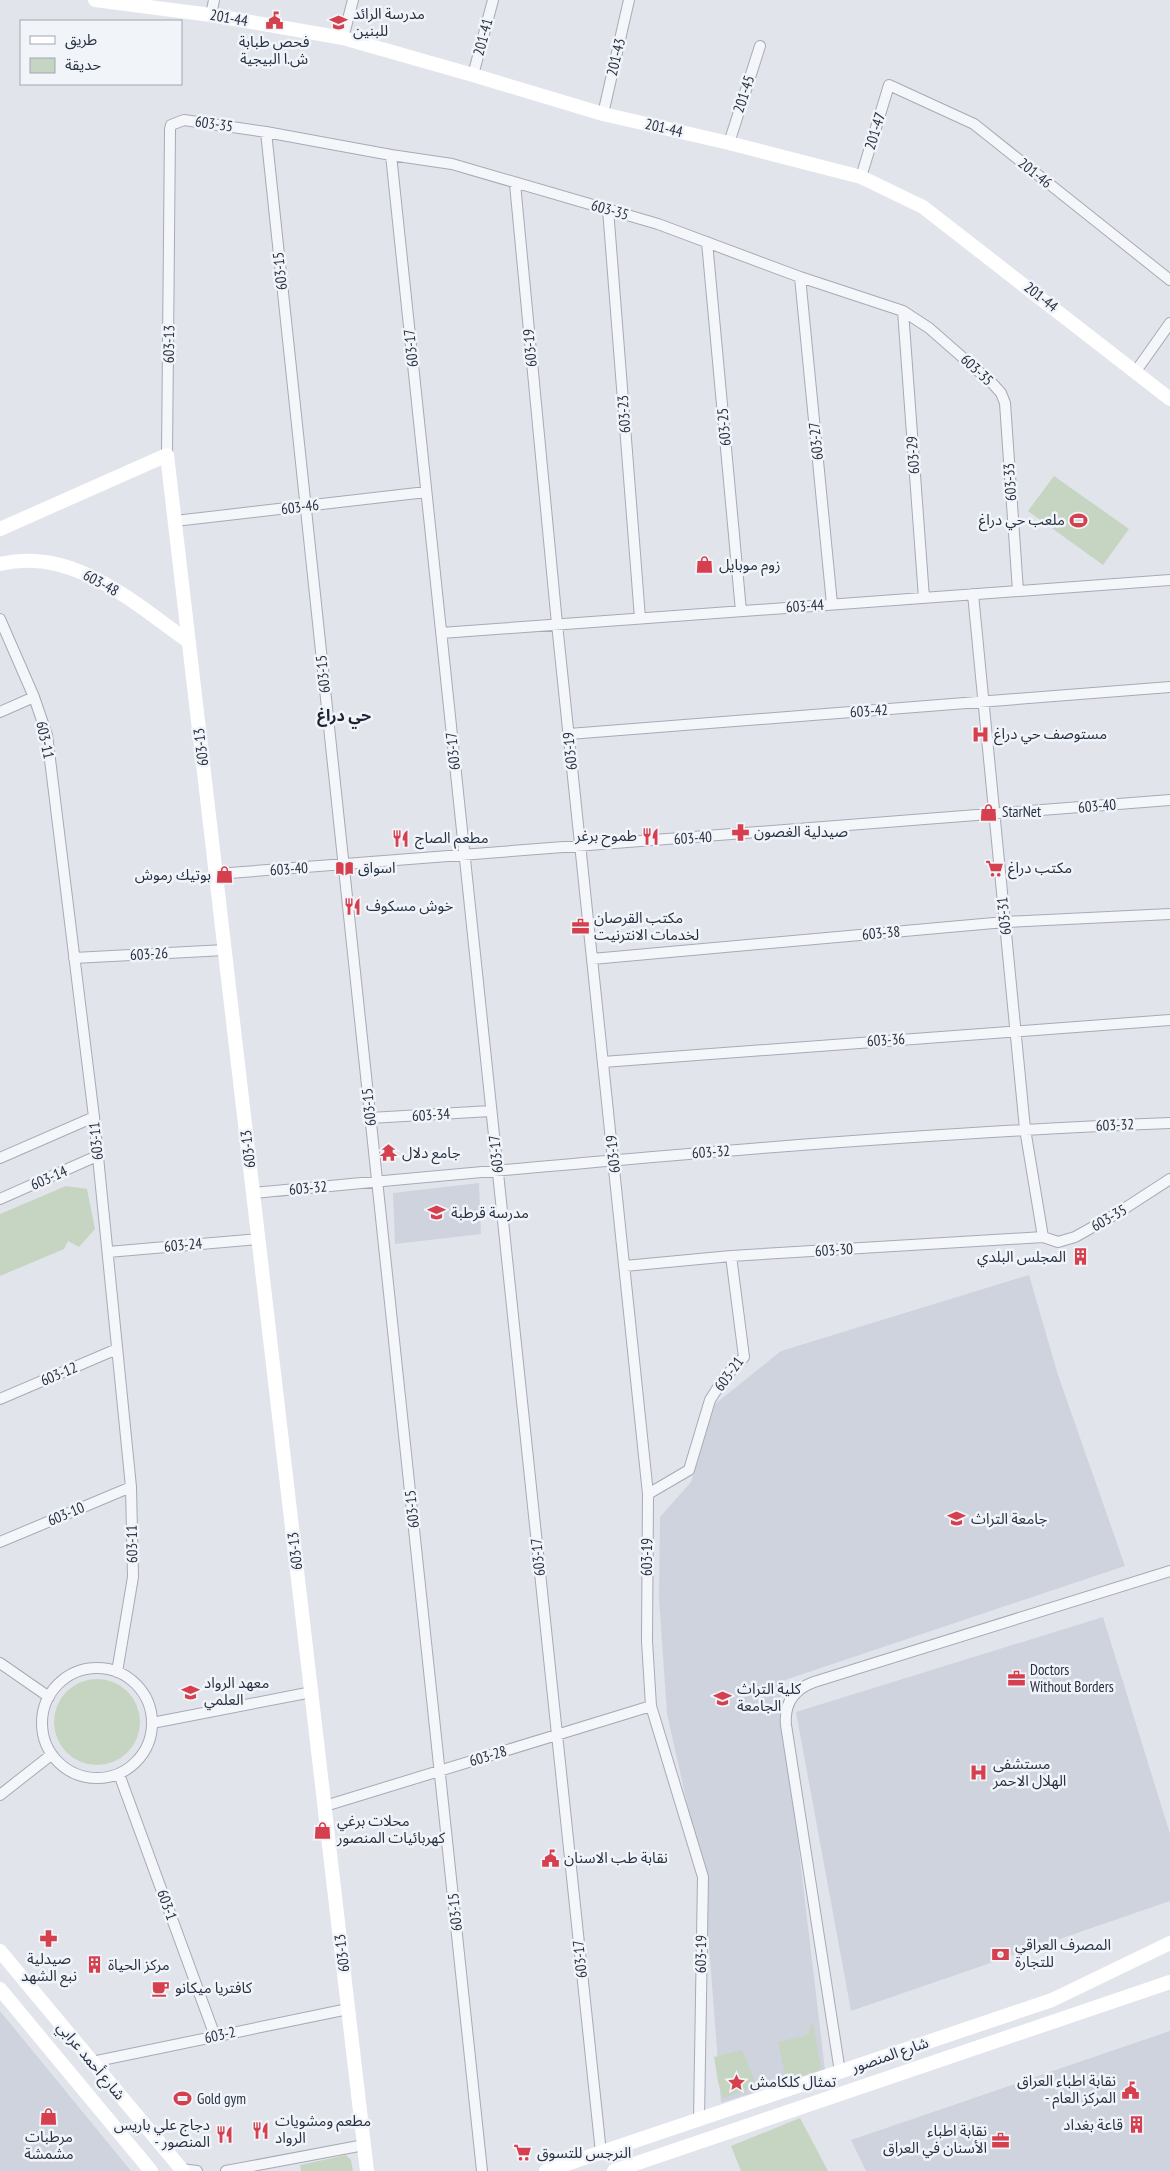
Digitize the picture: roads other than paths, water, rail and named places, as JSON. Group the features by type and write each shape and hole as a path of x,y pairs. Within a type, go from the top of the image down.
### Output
{"street":[{"name":"201-44","path":"95,0 211,15 343,38 473,74 603,114 729,143 861,177 923,206 1170,399"},
{"path":"211,15 214,0"},
{"path":"343,38 353,0"},
{"name":"201-41","path":"473,74 493,0"},
{"name":"201-43","path":"603,114 628,0"},
{"name":"201-45","path":"729,143 760,46"},
{"name":"201-47","path":"861,177 889,85"},
{"name":"201-46","path":"889,85 974,124 1170,280"},
{"name":"603-35","path":"172,125 184,120 452,164 515,184 658,224 800,277 903,311 929,328 974,366 1001,393 1005,403"},
{"name":"603-13","path":"172,125 167,455 367,2171"},
{"name":"603-15","path":"266,132 482,2171"},
{"name":"603-17","path":"390,155 601,2153"},
{"name":"603-19","path":"515,184 557,624 648,1494 647,1642 651,1706 703,1878 699,2119"},
{"name":"603-23","path":"608,209 640,618"},
{"name":"603-25","path":"707,242 741,611"},
{"name":"603-27","path":"800,277 832,604"},
{"name":"603-29","path":"903,311 924,598"},
{"path":"1136,371 1170,323"},
{"name":"603-33","path":"1005,403 1018,591"},
{"path":"0,528 167,455"},
{"name":"603-46","path":"175,521 426,492"},
{"name":"603-48","path":"0,564 33,561 54,563 74,568 121,594 189,642"},
{"name":"603-44","path":"441,632 1170,580"},
{"name":"603-31","path":"973,594 1025,1128 1043,1237"},
{"name":"603-11","path":"0,619 34,697 48,735 94,1117 131,1487 133,1577 117,1672"},
{"name":"603-42","path":"569,734 1170,687"},
{"path":"0,712 34,697"},
{"name":"603-40","path":"216,874 1170,800"},
{"name":"603-38","path":"592,959 1005,922 1170,914"},
{"name":"603-26","path":"74,958 225,950"},
{"name":"603-36","path":"603,1062 1170,1020"},
{"name":"603-34","path":"370,1118 491,1111"},
{"path":"0,1158 94,1117"},
{"name":"603-32","path":"253,1194 613,1159 1025,1128 1170,1123"},
{"name":"603-14","path":"0,1200 98,1156"},
{"name":"603-35","path":"1043,1237 1058,1242 1075,1237 1116,1214 1170,1179"},
{"name":"603-30","path":"625,1266 731,1256 1043,1237"},
{"name":"603-24","path":"108,1252 259,1239"},
{"name":"603-21","path":"648,1494 690,1470 710,1400 724,1378 744,1357 731,1256"},
{"name":"603-12","path":"0,1399 117,1349"},
{"name":"603-10","path":"0,1542 131,1487"},
{"path":"840,2072 786,1724 787,1706 791,1698 797,1691 814,1682 1170,1571"},
{"path":"0,1663 48,1697"},
{"path":"102,1669 117,1672 131,1681 142,1693 149,1707 152,1723 149,1739 143,1753 132,1765 119,1774 100,1778 82,1776 64,1768 51,1754 44,1741 41,1726 43,1711 48,1697 58,1684 71,1675 86,1670 102,1669"},
{"path":"152,1723 312,1692"},
{"name":"603-28","path":"325,1806 651,1706"},
{"path":"0,1795 51,1754"},
{"name":"603-1","path":"119,1774 215,2036"},
{"name":"شارع المنصور","path":"546,2171 1052,2000 1170,1943"},
{"name":"شارع أحمد عرابي","path":"0,1951 182,2170"},
{"path":"1102,2005 1170,1972"},
{"name":"شارع المنصور","path":"614,2171 1170,1982"},
{"name":"شارع أحمد عرابي","path":"0,1990 152,2171"},
{"name":"603-2","path":"92,2062 348,2009"},
{"path":"226,2171 364,2145"},
{"path":"182,2170 197,2171"}],"place":[{"name":"فحص طبابة ش.ا البيجية","path":"274,21"},
{"name":"مدرسة الرائد للبنين","path":"339,23"},
{"name":"ملعب حي دراغ","path":"1079,520"},
{"name":"زوم موبايل","path":"705,565"},
{"name":"مستوصف حي دراغ","path":"980,734"},
{"name":"StarNet","path":"988,812"},
{"name":"صيدلية الغصون","path":"740,832"},
{"name":"طموح برغر","path":"651,836"},
{"name":"مطعم الصاج","path":"401,838"},
{"name":"اسواق","path":"344,868"},
{"name":"مكتب دراغ","path":"994,868"},
{"name":"بوتيك رموش","path":"225,875"},
{"name":"خوش مسكوف","path":"352,906"},
{"name":"مكتب القرصان لخدمات الانترنيت","path":"580,927"},
{"name":"جامع دلال","path":"388,1153"},
{"name":"مدرسة قرطبة","path":"437,1213"},
{"name":"المجلس البلدي","path":"1080,1257"},
{"name":"جامعة التراث","path":"957,1519"},
{"name":"Doctors Without Borders","path":"1016,1679"},
{"name":"معهد الرواد العلمي","path":"190,1692"},
{"name":"كلية التراث الجامعة","path":"723,1698"},
{"name":"مستشفى الهلال الاحمر","path":"979,1773"},
{"name":"محلات برغي كهربائيات المنصور","path":"323,1830"},
{"name":"نقابة طب الاسنان","path":"550,1858"},
{"name":"صيدلية نبع الشهد","path":"49,1938"},
{"name":"المصرف العراقي للتجارة","path":"1001,1954"},
{"name":"مركز الحياة","path":"94,1965"},
{"name":"كافتريا ميكانو","path":"161,1988"},
{"name":"تمثال كلكامش","path":"736,2082"},
{"name":"نقابة اطباء العراق - المركز العام","path":"1130,2090"},
{"name":"Gold gym","path":"183,2099"},
{"name":"مرطبات مشمشة","path":"49,2116"},
{"name":"قاعة بغداد","path":"1137,2125"},
{"name":"مطعم ومشويات الرواد","path":"261,2130"},
{"name":"دجاج علي باريس - المنصور","path":"224,2134"},
{"name":"نقابة اطباء الأسنان في العراق","path":"1001,2140"},
{"name":"النرجس للتسوق","path":"523,2153"}],"district":[{"name":"حي دراغ","path":"344,715"}]}
